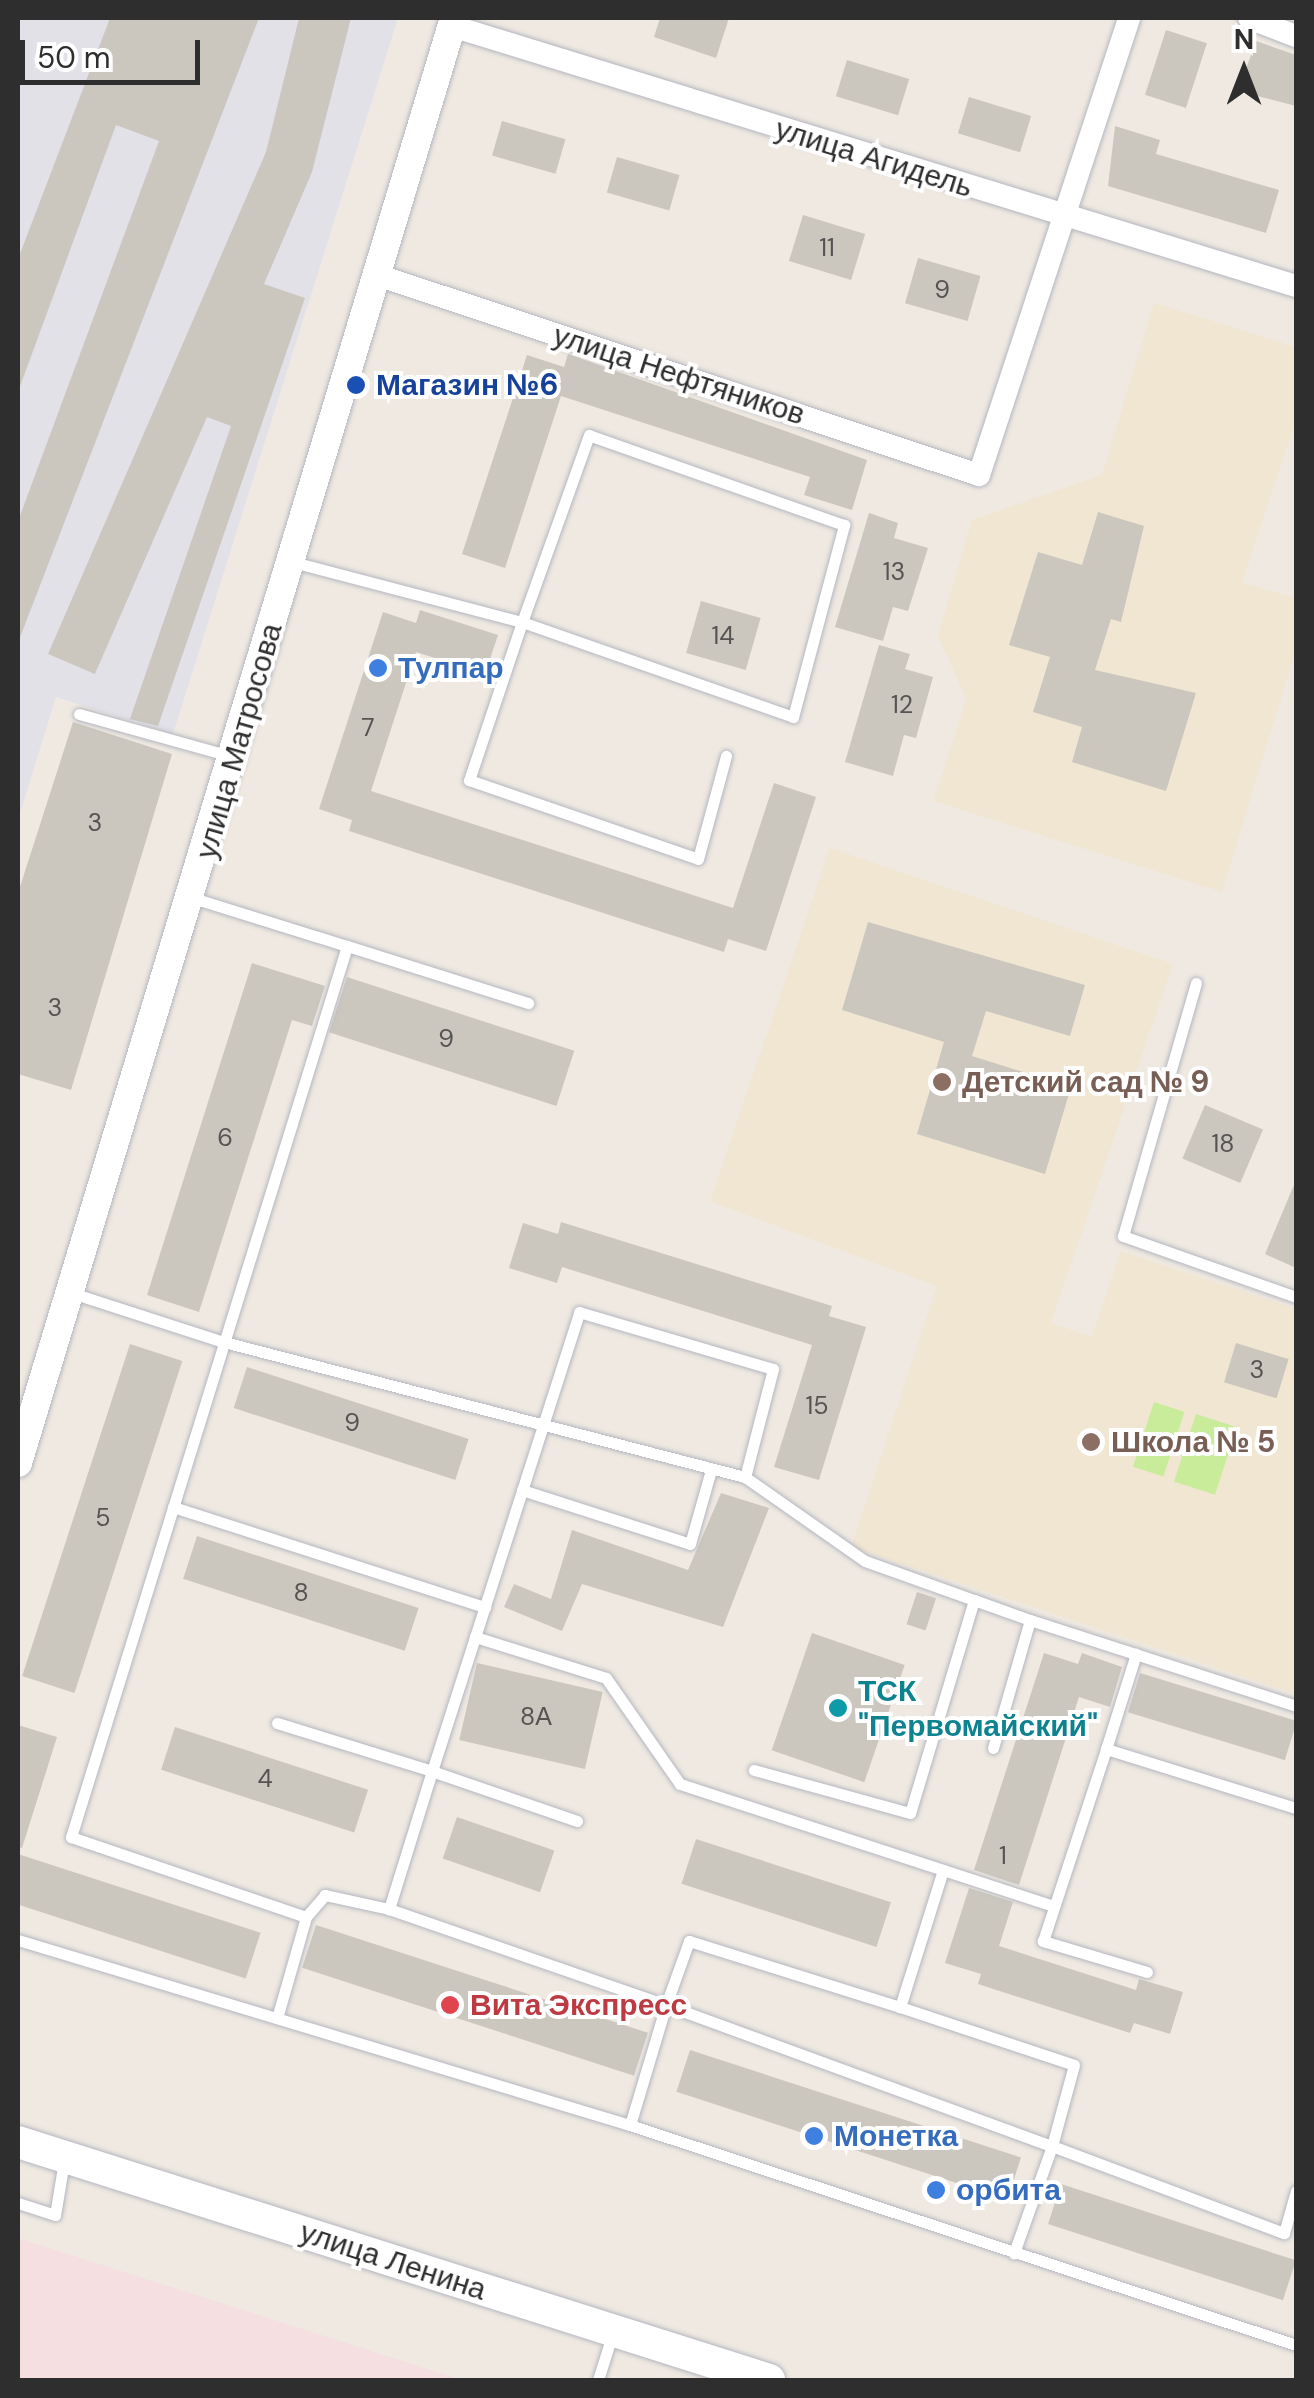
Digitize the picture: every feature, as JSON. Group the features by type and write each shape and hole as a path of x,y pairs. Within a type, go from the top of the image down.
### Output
{"main road":[{"name":"улица Ленина","path":"18,2142 769,2380"}],"street":[{"path":"1068,219 1129,18"},
{"path":"1249,18 1296,36"},
{"name":"улица Агидель","path":"453,22 1068,219 1296,286"},
{"name":"улица Матросова","path":"18,1464 193,898 453,22"},
{"name":"улица Нефтяников","path":"380,276 979,475 1068,219"}],"lane":[{"path":"292,562 522,622 793,717 844,525 589,435 522,622 470,780 698,859 726,756"},
{"path":"79,714 234,757"},
{"path":"193,898 528,1003"},
{"path":"306,1917 71,1837 347,946"},
{"path":"1196,983 1123,1236 1296,1297"},
{"path":"72,1293 224,1342 542,1428 745,1476 865,1561 1030,1620 1296,1706"},
{"path":"389,1909 579,1312 773,1370 745,1476"},
{"path":"522,1490 690,1544 712,1470"},
{"path":"173,1507 485,1607"},
{"path":"754,1770 910,1813 974,1600"},
{"path":"993,1748 1030,1620"},
{"path":"475,1637 606,1678 680,1784 1054,1906"},
{"path":"1136,1654 1043,1941 1147,1972"},
{"path":"277,1723 577,1821"},
{"path":"1106,1748 1296,1808"},
{"path":"900,2007 943,1870"},
{"path":"277,2018 306,1917 325,1895 389,1909 666,2006 1284,2232 1296,2191"},
{"path":"18,1940 630,2126 1296,2345"},
{"path":"630,2126 689,1941 900,2007 1074,2065 1052,2146 1014,2253"},
{"path":"18,2203 54,2214 65,2157"},
{"path":"598,2380 613,2331"}],"shaded area":[{"path":"18,18 398,18 173,734 56,697 18,820"},
{"path":"1154,303 1296,347 1296,420 1242,583 1296,598 1296,649 1222,892 934,801 966,699 938,635 972,520 1102,475"},
{"path":"830,848 1173,964 1051,1323 1092,1337 1121,1251 1296,1309 1296,1694 851,1547 937,1286 710,1201"},
{"path":"18,2238 462,2380 18,2380"}],"green space":[{"path":"1154,1402 1184,1412 1163,1477 1133,1467"},
{"path":"1196,1414 1237,1427 1215,1495 1174,1482"}],"building":[{"path":"110,18 259,18 19,640 18,521 159,141 116,125 18,392 18,259"},
{"path":"299,18 351,18 312,172 264,284 305,298 158,726 130,719 231,426 207,417 95,674 48,654 266,152"},
{"path":"660,18 729,18 716,58 654,37"},
{"path":"1166,30 1207,43 1186,108 1145,95"},
{"path":"1256,41 1296,55 1296,106 1238,91"},
{"path":"847,60 909,79 898,115 836,96"},
{"path":"969,97 1031,116 1020,152 958,133"},
{"path":"502,121 565,139 556,174 492,156"},
{"path":"1115,126 1160,140 1156,154 1279,190 1266,233 1108,186"},
{"path":"617,157 679,175 669,210 607,193"},
{"path":"803,215 865,234 851,280 789,261"},
{"path":"918,258 980,276 968,321 905,303"},
{"path":"568,354 867,460 852,510 804,495 810,477 561,396 505,568 462,554 527,355 564,367"},
{"path":"1098,512 1144,526 1121,622 1111,619 1095,670 1196,693 1166,791 1072,762 1082,727 1033,712 1050,657 1009,645 1038,552 1082,565"},
{"path":"869,513 898,523 894,538 928,548 908,611 893,607 883,641 835,627"},
{"path":"701,601 761,618 746,670 686,653"},
{"path":"420,610 498,635 485,674 416,652 371,791 733,908 774,783 816,797 766,951 728,939 724,952 349,831 352,820 319,809 383,612 416,623"},
{"path":"879,645 910,654 905,669 933,677 916,738 904,735 893,776 845,762"},
{"path":"73,722 172,754 71,1090 18,1074 18,893"},
{"path":"868,922 1085,985 1070,1036 986,1011 972,1056 1071,1087 1045,1174 917,1134 944,1042 842,1010"},
{"path":"252,963 325,986 312,1026 292,1020 199,1312 147,1295"},
{"path":"347,977 574,1051 556,1106 329,1032"},
{"path":"1205,1105 1263,1130 1240,1183 1182,1158"},
{"path":"1296,1180 1296,1268 1265,1254"},
{"path":"561,1222 832,1306 829,1316 866,1327 819,1480 774,1467 812,1345 562,1267 557,1283 509,1268 523,1223 558,1234"},
{"path":"1236,1343 1289,1359 1277,1398 1224,1382"},
{"path":"130,1344 182,1361 74,1693 22,1676"},
{"path":"247,1367 469,1439 455,1480 234,1408"},
{"path":"721,1493 769,1508 723,1627 582,1584 562,1631 504,1607 514,1584 551,1599 572,1530 688,1570"},
{"path":"197,1536 419,1608 405,1651 183,1579"},
{"path":"917,1592 936,1598 926,1631 906,1624"},
{"name":"ТСК \"Первомайский\"","path":"812,1633 905,1665 864,1782 772,1750"},
{"path":"1044,1653 1078,1664 1082,1653 1122,1667 1110,1707 1079,1697 1019,1885 974,1870"},
{"path":"477,1663 603,1692 585,1769 459,1740"},
{"path":"1140,1673 1296,1721 1285,1760 1128,1712"},
{"path":"18,1725 57,1737 22,1848 18,1847"},
{"path":"175,1727 368,1790 354,1833 161,1770"},
{"path":"457,1817 554,1851 540,1892 443,1859"},
{"path":"696,1839 891,1902 876,1947 681,1884"},
{"path":"18,1854 261,1933 246,1978 18,1904"},
{"path":"969,1888 1013,1902 999,1946 1136,1990 1139,1979 1183,1992 1170,2034 1134,2023 1130,2033 978,1984 981,1974 945,1963"},
{"path":"316,1925 648,2033 634,2076 302,1968"},
{"path":"690,2050 1021,2158 1007,2199 676,2092"},
{"path":"1061,2184 1296,2260 1283,2300 1048,2224"}],"place":[{"name":"Магазин №6","path":"356,385"},
{"name":"Тулпар","path":"378,668"},
{"name":"Детский сад № 9","path":"942,1082"},
{"name":"Школа № 5","path":"1091,1442"},
{"name":"ТСК \"Первомайский\"","path":"838,1708"},
{"name":"Вита Экспресс","path":"450,2005"},
{"name":"Монетка","path":"814,2136"},
{"name":"орбита","path":"936,2190"}]}
